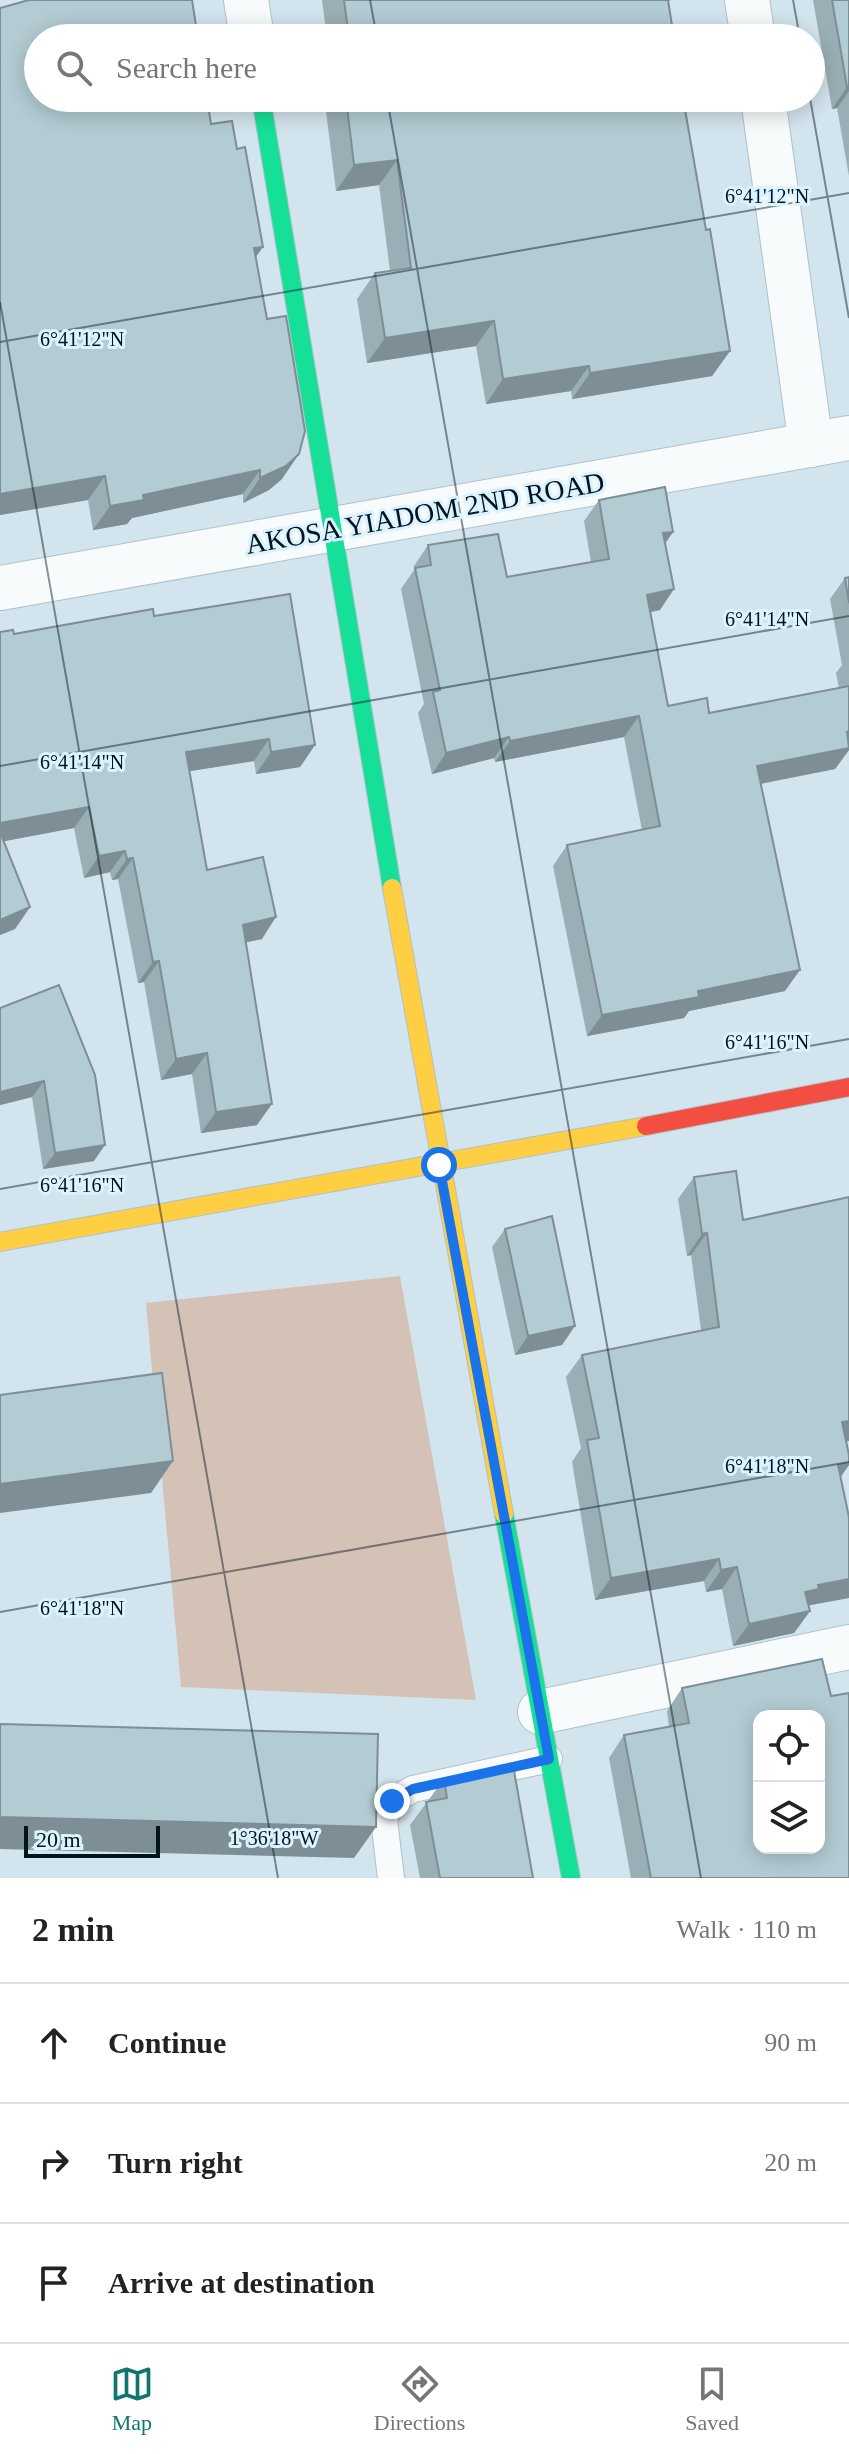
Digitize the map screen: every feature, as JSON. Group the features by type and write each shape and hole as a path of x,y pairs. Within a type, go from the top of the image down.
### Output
{"street":[{"path":"246,0 250,24"},
{"path":"747,0 751,24"},
{"path":"263,112 330,531 439,1165 571,1878"},
{"path":"766,112 830,442"},
{"name":"AKOSA YIADOM 2ND ROAD","path":"0,588 830,442"},
{"path":"0,1242 439,1165 849,1087"},
{"path":"540,1712 849,1647"}],"lane":[{"path":"391,1878 384,1820 392,1801 413,1789 549,1759"}],"shaded area":[{"path":"400,1276 476,1700 181,1687 146,1303"}],"building":[{"path":"29,0 192,0 196,24 24,24 24,112 209,112 211,124 232,121 237,149 245,147 263,247 254,248 267,319 286,316 305,431 299,454 286,466 260,478 260,470 143,495 144,500 110,506 105,476 0,494 0,8"},
{"path":"344,0 668,0 672,24 347,24"},
{"path":"832,0 849,0 849,87 847,87"},
{"path":"348,112 685,112 706,230 710,229 730,351 590,373 589,366 503,379 494,321 385,338 375,273 411,268 397,160 354,165"},
{"path":"665,487 673,532 663,533 674,589 647,595 668,706 707,698 709,713 849,686 849,748 757,766 800,970 698,991 699,997 602,1015 567,845 660,826 639,716 510,741 509,737 446,753 433,692 440,690 415,568 431,565 428,545 498,534 507,577 609,559 599,500"},
{"path":"849,577 849,603 845,578"},
{"path":"290,594 315,745 271,752 269,739 186,752 207,870 263,857 276,917 243,925 272,1104 216,1112 207,1053 176,1059 159,961 153,962 133,858 127,859 125,851 99,856 89,807 0,823 0,632 13,630 14,634 153,609 154,616"},
{"path":"0,832 30,907 0,920"},
{"path":"59,985 95,1075 105,1145 55,1153 44,1081 0,1092 0,1008"},
{"path":"736,1171 743,1220 849,1197 849,1421 842,1422 849,1463 838,1465 849,1517 849,1579 818,1585 819,1589 805,1592 810,1611 749,1624 737,1567 721,1570 719,1559 611,1578 587,1440 599,1438 582,1355 719,1327 707,1233 702,1234 694,1177"},
{"path":"552,1216 575,1326 528,1336 505,1229"},
{"path":"162,1373 173,1461 0,1484 0,1395"},
{"path":"822,1659 831,1696 849,1693 849,1878 651,1878 624,1735 689,1723 682,1688"},
{"path":"0,1724 378,1734 376,1827 0,1817"},
{"path":"513,1765 533,1878 440,1878 426,1802 447,1798 444,1779"}],"traffic: fast":[{"path":"263,112 392,888"},
{"path":"504,1514 571,1878"}],"traffic: slow":[{"path":"392,888 504,1514"},
{"path":"0,1242 646,1126"}],"traffic: jam":[{"path":"646,1126 849,1087"}],"route":[{"path":"392,1801 413,1789 549,1759 439,1165"}]}
